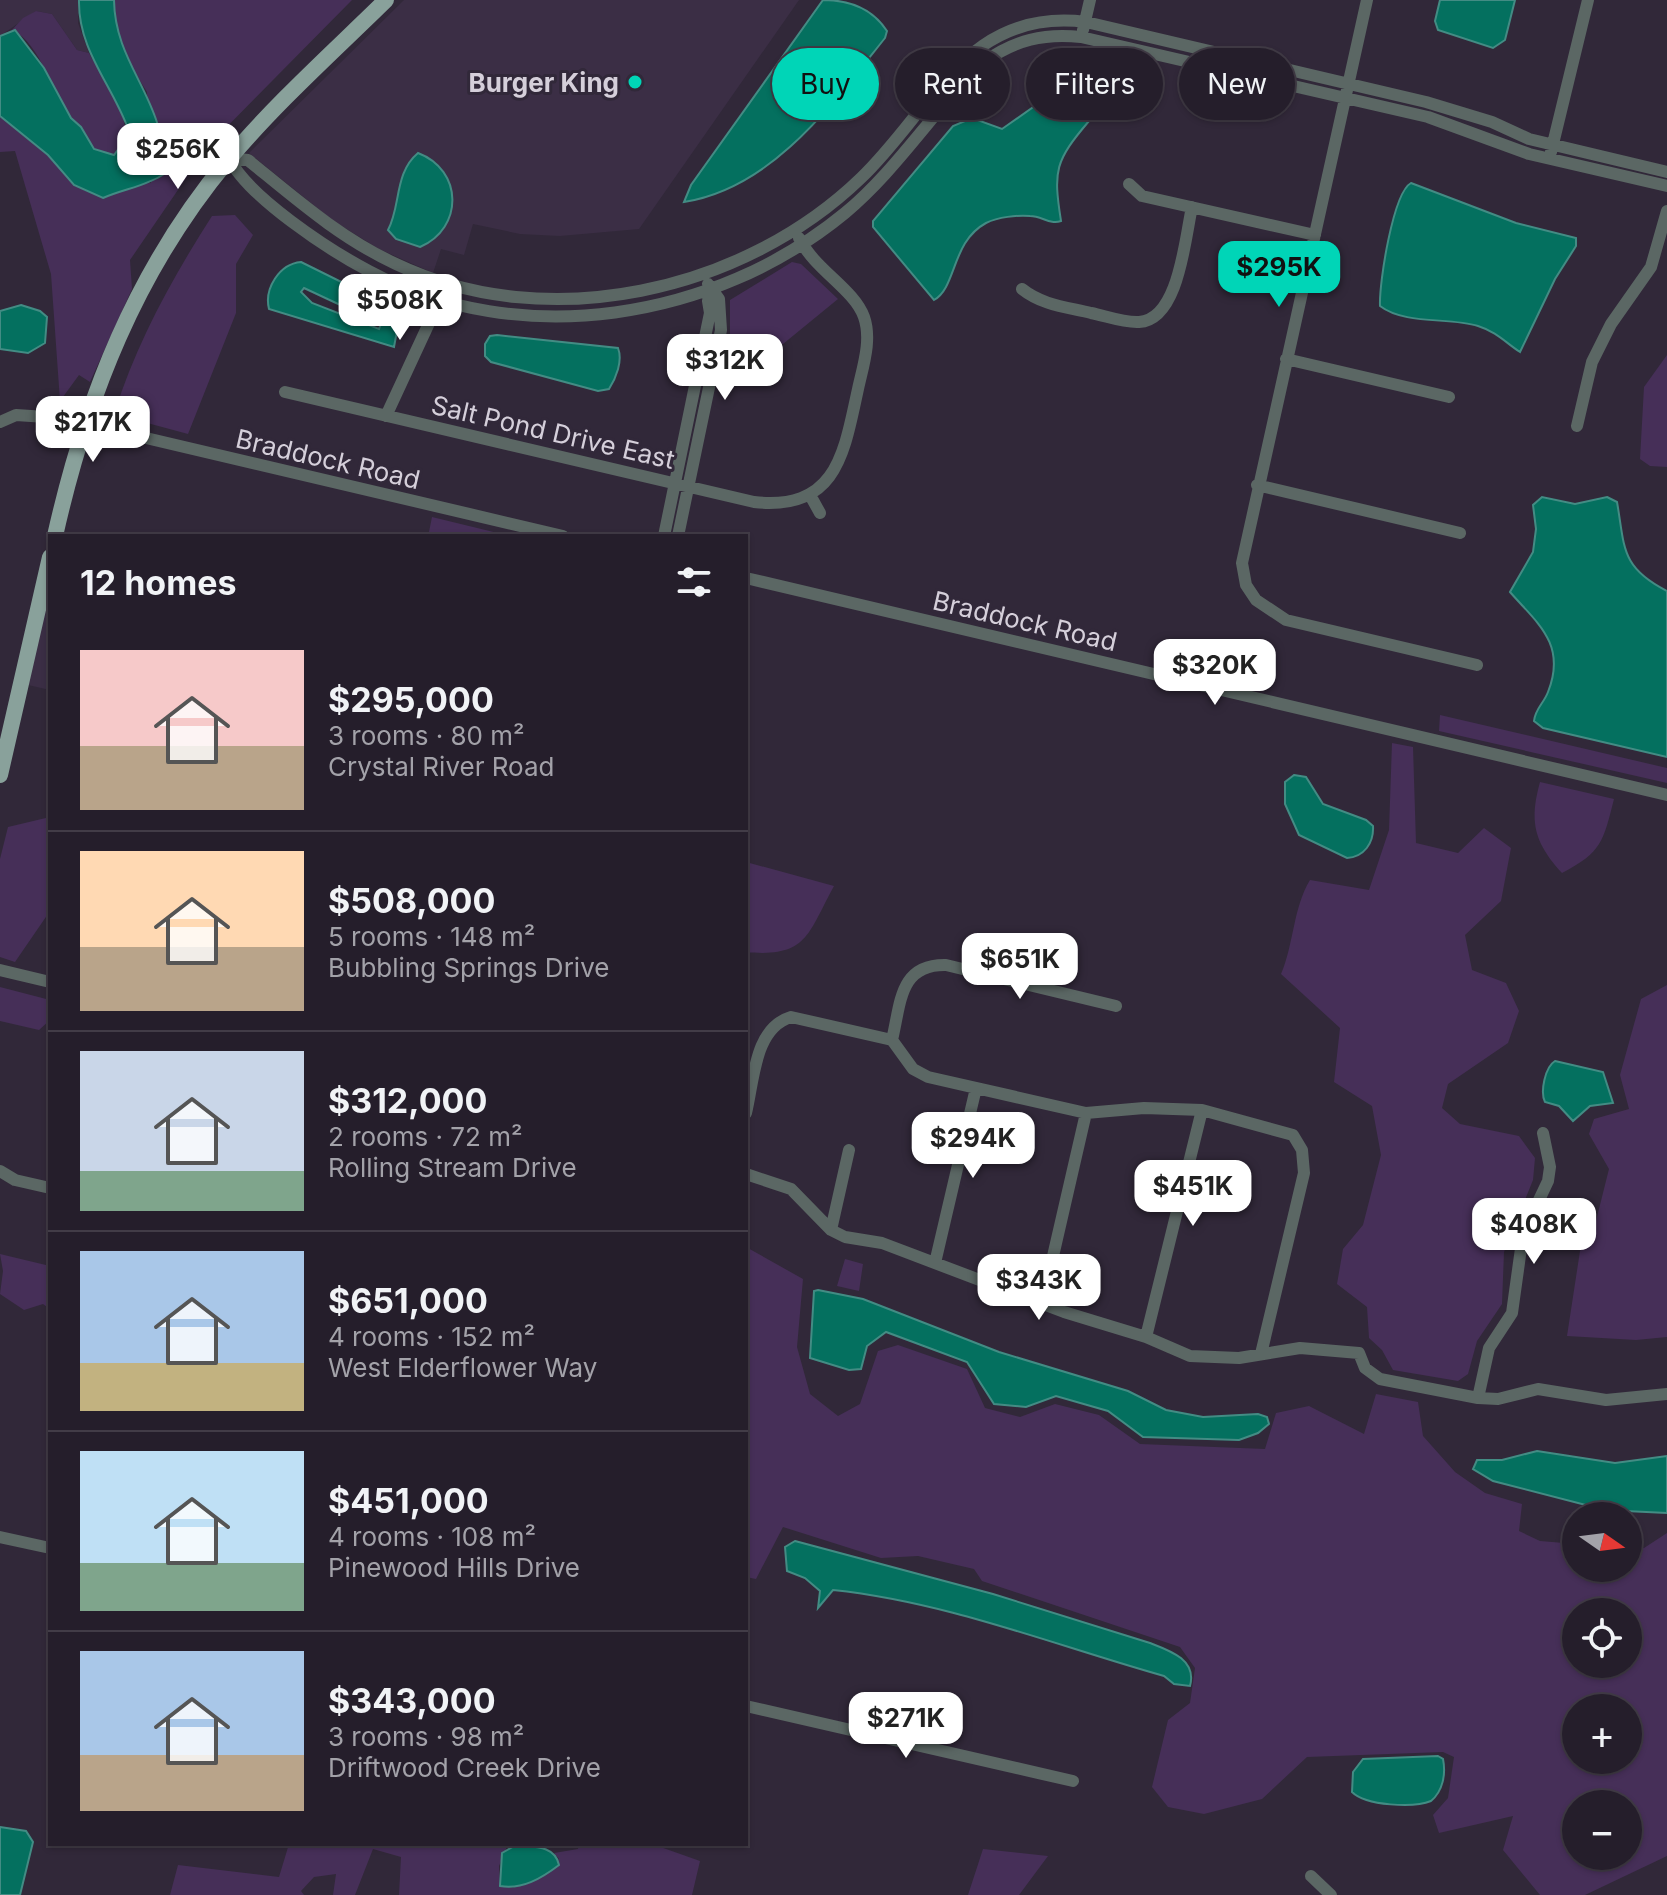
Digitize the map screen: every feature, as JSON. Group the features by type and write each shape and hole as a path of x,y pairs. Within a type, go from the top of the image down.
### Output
{"main road":[{"path":"56,534 83,424 137,293 194,203 229,158 386,0"},
{"path":"0,775 48,566"}],"street":[{"path":"1081,37 1090,0"},
{"path":"1367,0 1242,563 1246,585 1261,605 1286,620 1477,665"},
{"path":"1549,160 1588,0"},
{"path":"229,158 248,160 356,244 399,266 447,283 521,296 591,298 663,286 748,256 795,231 861,179 977,47 998,34 1037,21 1086,22 1348,84 1460,111 1553,146 1667,172"},
{"path":"229,158 237,174 311,236 379,276 440,299 537,316 628,311 711,290 747,275 802,244 871,189 984,62 1023,40 1044,36 1081,37 1428,117 1549,160 1667,186"},
{"path":"1129,184 1142,196 1315,235"},
{"path":"1022,289 1037,300 1132,322 1153,319 1161,313 1171,296 1192,207"},
{"path":"1577,426 1592,362 1611,324 1651,267 1667,211"},
{"path":"795,231 823,272 859,306 867,340 843,456 832,475 810,495 820,513"},
{"path":"678,534 721,330 719,299 711,290 704,273"},
{"path":"386,416 447,283"},
{"path":"664,534 710,313 708,301 711,290"},
{"path":"1286,359 1449,397"},
{"name":"Salt Pond Drive East","path":"285,392 776,504 810,495"},
{"name":"Braddock Road","path":"0,422 16,415 29,414 83,424 554,534"},
{"path":"1257,485 1460,533"},
{"name":"Braddock Road","path":"748,578 1667,795"},
{"path":"892,1040 905,987 921,962 946,965 1116,1006"},
{"path":"0,970 48,982"},
{"path":"748,1104 762,1042 778,1016 804,1018 892,1040 913,1069 928,1077 1086,1113 1144,1108 1202,1110 1293,1135 1306,1148 1304,1173 1261,1354"},
{"path":"935,1263 976,1088"},
{"path":"1146,1337 1202,1110"},
{"path":"1042,1304 1086,1113"},
{"path":"1478,1398 1489,1348 1505,1326 1516,1297 1516,1259 1523,1234 1548,1181 1550,1167 1543,1133"},
{"path":"831,1230 849,1150"},
{"path":"0,1171 15,1180 48,1188"},
{"path":"748,1175 791,1189 831,1230 845,1237 882,1243 1042,1304 1146,1337 1190,1356 1209,1359 1300,1348 1359,1353 1365,1368 1380,1379 1478,1398 1498,1399 1538,1389 1606,1400 1667,1394"},
{"path":"0,1183 15,1180"},
{"path":"0,1537 48,1548"},
{"path":"748,1706 1073,1781"},
{"path":"1311,1876 1331,1895"}],"shaded area":[{"path":"0,0 79,0 78,23 89,53 77,50 52,14 36,11 0,36"},
{"path":"79,0 114,0 123,45 150,103 163,147 164,174 103,198 74,185 48,155 0,116 0,36 15,30 44,68 71,118 81,127 94,149 114,155 125,140 127,126 89,50 80,18"},
{"path":"114,0 352,0 208,146 130,260 132,289 90,382 79,375 60,401 51,274 15,151 0,152 0,116 48,155 74,185 151,183 147,92 114,28"},
{"path":"404,0 799,0 639,229 560,236 520,234 473,224 464,255 441,249 433,273 379,249 332,220 249,153"},
{"path":"823,0 851,4 867,11 887,31 877,48 789,48"},
{"path":"1440,0 1515,0 1505,40 1493,48 1438,30 1435,21"},
{"path":"36,11 52,14 77,50 89,53 111,90 123,118 125,132 122,144 114,155 94,149 64,109 31,46 12,30 23,18"},
{"path":"772,71 772,120 817,120 773,161 746,180 716,194 684,202 691,185"},
{"path":"1026,112 1026,120 1089,120 1069,146 1059,167 1057,189 1061,221 1019,216 986,223 966,241 947,285 934,300 873,227 873,221 953,126 967,120 977,120 1002,129"},
{"path":"418,153 433,161 443,172 450,185 452,199 451,213 445,227 420,247 396,239 388,230 401,180 410,161"},
{"path":"1411,183 1516,223 1576,238 1576,246 1555,279 1520,352 1485,328 1402,316 1380,306 1393,220 1404,190"},
{"path":"235,215 253,235 236,264 236,313 188,434 114,414 144,337 197,240 212,216"},
{"path":"301,262 394,308 400,315 394,347 269,309 271,286 280,272","holes":["304,288 381,324 379,329 312,303 301,292"]},
{"path":"792,262 801,264 838,299 783,344 730,334 730,300"},
{"path":"21,305 40,311 47,317 45,343 28,353 0,349 0,311"},
{"path":"490,336 618,348 618,369 609,389 598,391 491,362 485,356 485,344"},
{"path":"1667,355 1667,467 1650,466 1640,459 1644,387"},
{"path":"1542,497 1575,504 1607,497 1617,502 1624,544 1633,564 1640,573 1667,591 1667,757 1543,728 1534,721 1548,692 1554,660 1539,625 1510,592 1533,552 1536,529 1533,505"},
{"path":"432,517 502,534 436,534 429,532"},
{"path":"48,593 48,690 28,685"},
{"path":"1440,715 1667,768 1667,783 1439,731"},
{"path":"1392,743 1413,747 1416,843 1458,853 1484,828 1511,848 1501,901 1465,935 1472,970 1506,983 1519,1011 1508,1043 1448,1084 1442,1108 1460,1124 1519,1136 1535,1158 1533,1180 1504,1252 1502,1304 1477,1341 1468,1374 1458,1381 1393,1370 1382,1350 1369,1338 1367,1307 1337,1284 1343,1249 1363,1225 1381,1155 1372,1106 1334,1082 1340,1028 1281,974 1300,902 1310,880 1369,890 1389,830"},
{"path":"1294,775 1306,777 1323,804 1366,820 1373,826 1372,838 1363,852 1347,858 1299,835 1285,804 1285,782"},
{"path":"1540,782 1614,799 1599,844 1585,859 1562,873 1545,851 1536,831 1535,809"},
{"path":"48,817 48,914 15,962 0,957 0,859 8,827"},
{"path":"748,863 834,886 804,939 782,951 748,952"},
{"path":"1667,985 1667,1337 1636,1340 1567,1336 1580,1251 1594,1229 1609,1169 1589,1134 1594,1119 1629,1109 1620,1075 1641,999"},
{"path":"0,987 48,999 48,1022 39,1030 0,1021"},
{"path":"1555,1061 1603,1072 1613,1103 1590,1106 1573,1121 1559,1106 1545,1102 1544,1080"},
{"path":"748,1248 803,1279 797,1347 810,1394 838,1416 860,1404 878,1351 898,1345 967,1369 985,1408 1020,1417 1055,1404 1099,1415 1140,1444 1265,1449 1276,1413 1309,1406 1364,1434 1376,1394 1418,1402 1423,1436 1455,1472 1485,1493 1522,1504 1519,1531 1540,1541 1562,1543 1562,1582 1642,1582 1642,1548 1667,1533 1667,1856 1642,1868 1642,1790 1562,1790 1562,1870 1638,1870 1585,1895 1540,1895 1503,1850 1513,1816 1439,1833 1433,1815 1448,1798 1454,1757 1443,1752 1307,1757 1262,1799 1204,1814 1168,1807 1152,1787 1168,1720 1190,1703 1195,1668 1180,1647 982,1581 974,1569 918,1556 881,1558 783,1527 756,1579 748,1577"},
{"path":"0,1254 48,1266 48,1308 43,1304 24,1310 0,1294 3,1271"},
{"path":"845,1259 863,1264 859,1291 837,1286"},
{"path":"814,1291 863,1299 999,1352 1128,1391 1166,1410 1203,1417 1258,1414 1267,1417 1269,1424 1258,1433 1239,1440 1143,1437 1108,1411 1056,1396 1026,1407 994,1404 967,1362 886,1332 867,1346 861,1369 849,1370 810,1358"},
{"path":"1537,1451 1615,1463 1667,1456 1667,1513 1642,1512 1642,1502 1574,1502 1493,1481 1473,1469 1477,1460 1502,1460"},
{"path":"795,1541 993,1594 1150,1643 1174,1653 1186,1663 1190,1669 1190,1686 1174,1684 1164,1676 1000,1626 917,1604 833,1590 818,1608 820,1591 805,1578 787,1571 785,1547"},
{"path":"1438,1756 1443,1759 1444,1776 1441,1787 1431,1801 1413,1805 1390,1804 1368,1800 1352,1792 1353,1772 1363,1759"},
{"path":"0,1827 26,1831 33,1842 20,1895 0,1895"},
{"path":"288,1846 507,1846 499,1866 500,1885 513,1888 559,1859 554,1853 578,1849 579,1846 658,1846 700,1861 692,1895 399,1895 401,1857 373,1849 355,1895 333,1895 336,1874 314,1877 301,1891 304,1895 170,1895 178,1865 279,1877"},
{"path":"514,1846 536,1847 548,1850 557,1858 559,1865 531,1882 500,1886 502,1853"},
{"path":"983,1849 1048,1856 1019,1895 968,1895"}],"place":[{"name":"Burger King","path":"635,82"}]}
